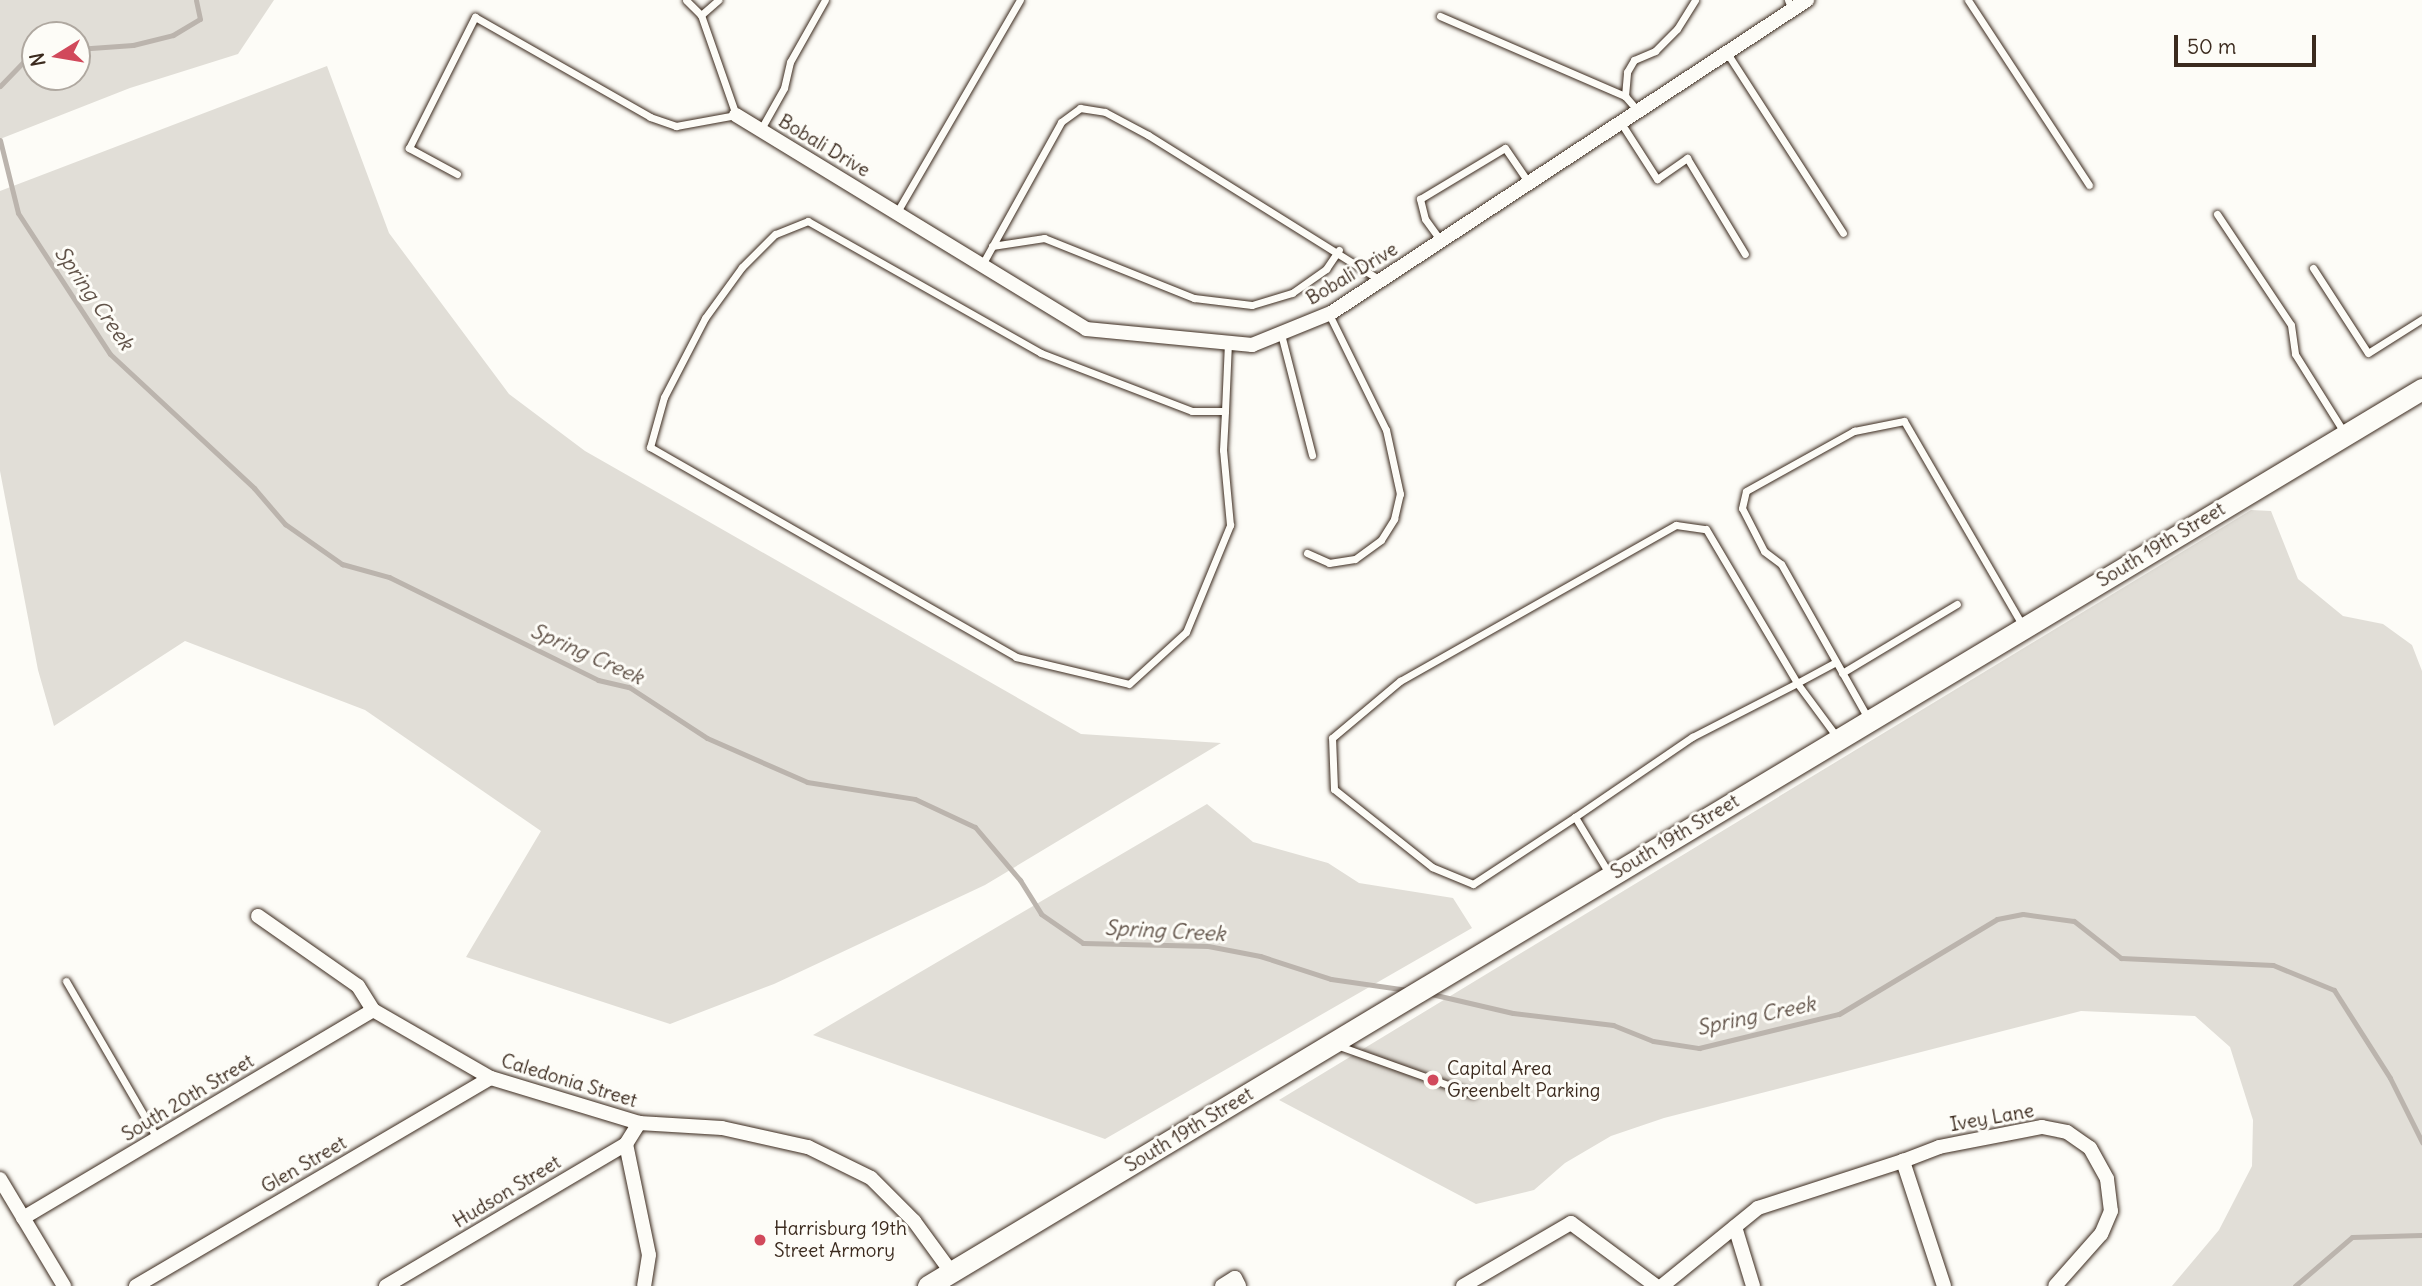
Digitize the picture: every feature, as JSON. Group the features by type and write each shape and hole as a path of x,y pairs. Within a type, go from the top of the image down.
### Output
{"street":[{"name":"Bobali Drive","path":"736,115 983,263 1086,329 1252,345 1328,314 1727,52 1790,5 1807,0"},
{"name":"South 19th Street","path":"928,1286 2422,389"},
{"name":"Caledonia Street","path":"258,916 358,986 373,1010 491,1078 639,1123 722,1128 808,1147 871,1178 914,1221 951,1272"},
{"name":"South 20th Street","path":"23,1218 373,1010"},
{"name":"Glen Street","path":"136,1286 491,1078"},
{"name":"Hudson Street","path":"386,1286 626,1143 639,1123"},
{"name":"Ivey Lane","path":"1662,1286 1758,1208 1940,1147 2042,1126 2067,1132 2090,1148 2107,1179 2111,1211 2101,1234 2055,1286"},
{"path":"626,1143 649,1255 644,1286"},
{"path":"1903,1161 1944,1286"},
{"path":"0,1179 64,1286"},
{"path":"1463,1286 1571,1223 1656,1286"},
{"path":"1735,1227 1753,1286"},
{"path":"1222,1286 1237,1282"}],"lane":[{"path":"457,174 409,148 475,18 650,117 676,126 736,115 701,15 686,0"},
{"path":"701,15 718,0"},
{"path":"760,130 784,88 790,62 825,0"},
{"path":"897,212 1020,0"},
{"path":"1625,96 1623,85 1634,60 1655,51 1677,29 1695,0"},
{"path":"1968,0 2089,185"},
{"path":"1440,16 1625,96 1638,111"},
{"path":"1727,52 1843,233"},
{"path":"983,263 1061,122 1080,108 1105,112 1339,250 1381,280"},
{"path":"1620,123 1657,178 1686,158 1745,254"},
{"path":"1441,241 1424,219 1420,200 1505,148 1529,183"},
{"path":"2217,214 2291,325 2295,354 2346,435"},
{"path":"1225,411 1192,411 1041,353 808,221 775,234 742,267 705,318 664,397 650,447 1016,657 1129,684 1186,632 1230,525 1223,450 1225,411 1228,342"},
{"path":"992,246 1044,238 1194,298 1252,304 1292,293 1326,269 1339,250"},
{"path":"2313,268 2368,353 2422,319"},
{"path":"1307,553 1329,563 1355,559 1381,540 1394,519 1400,494 1386,430 1328,314"},
{"path":"1280,333 1312,455"},
{"path":"1869,720 1781,564 1764,551 1742,508 1746,491 1854,431 1883,422 1904,421 2024,628"},
{"path":"1836,662 1797,683 1692,737 1473,884 1433,867 1334,789 1332,738 1400,681 1676,525 1706,529 1797,683 1838,739"},
{"path":"1842,673 1957,604"},
{"path":"1576,817 1611,875"},
{"path":"66,981 158,1139"},
{"path":"1331,1043 1473,1094"}],"shaded area":[{"path":"0,0 274,0 238,54 130,88 0,139"},
{"path":"327,66 389,233 509,394 585,451 1081,734 1221,743 985,885 774,984 670,1024 466,957 541,831 365,710 185,641 54,726 38,670 0,471 0,191"},
{"path":"2251,510 2271,511 2298,579 2343,616 2383,624 2412,645 2422,671 2422,1286 2172,1286 2219,1230 2252,1166 2253,1120 2230,1047 2195,1016 2081,1011 1664,1118 1611,1136 1565,1163 1534,1190 1476,1204 1279,1100"},
{"path":"1207,804 1253,842 1328,863 1359,883 1453,898 1472,928 1105,1139 813,1035"}],"waterway":[{"name":"Spring Creek","path":"91,48 133,45 173,35 200,19 196,0"},
{"name":"Spring Creek","path":"0,86 21,64"},
{"name":"Spring Creek","path":"0,140 18,213 110,354 254,488 285,524 342,564 389,577 598,680 629,687 707,738 807,782 915,799 975,827 1020,880 1041,914 1083,943 1208,946 1260,956 1331,979 1407,990"},
{"name":"Spring Creek","path":"1427,993 1513,1013 1613,1025 1653,1041 1699,1048 1839,1014 1997,919 2023,914 2074,921 2121,958 2273,965 2334,990 2390,1078 2422,1142"},
{"name":"Spring Creek","path":"2295,1286 2352,1237 2422,1235"}],"place":[{"name":"Capital Area Greenbelt Parking","path":"1433,1080"},
{"name":"Harrisburg 19th Street Armory","path":"760,1240"}]}
